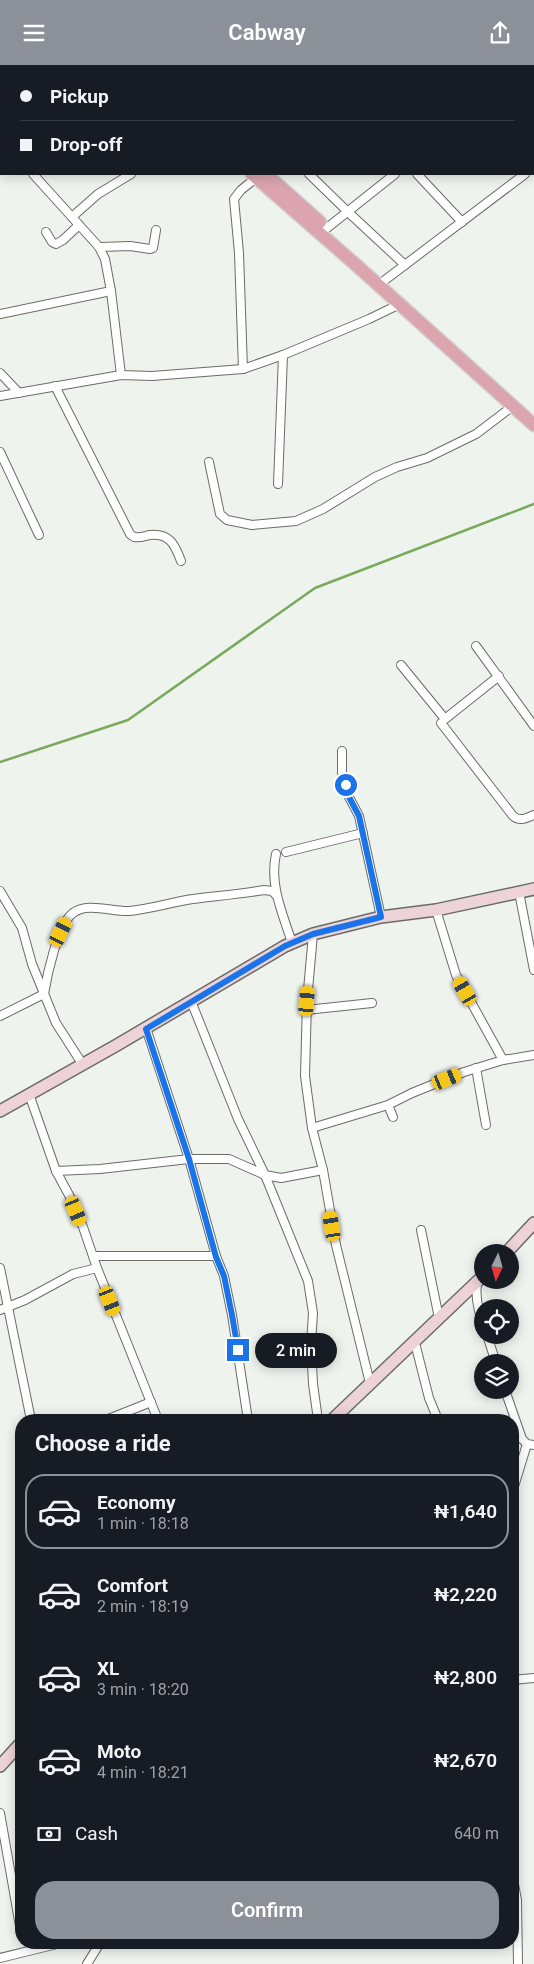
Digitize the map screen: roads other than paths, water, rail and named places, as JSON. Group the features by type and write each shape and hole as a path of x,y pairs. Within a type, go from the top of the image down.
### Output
{"main road":[{"path":"262,175 327,228 534,413"},
{"path":"262,175 400,304 534,425"}],"street":[{"path":"34,175 99,247 105,259 122,375"},
{"path":"72,217 98,194 129,175"},
{"path":"243,369 239,253 234,199 241,190 262,175"},
{"path":"310,175 405,265"},
{"path":"327,228 394,175"},
{"path":"418,175 462,223"},
{"path":"385,280 524,175"},
{"path":"46,232 52,242 56,244 79,225"},
{"path":"99,247 130,246 150,249 153,248 156,229"},
{"path":"0,314 111,291"},
{"path":"0,396 122,375 152,376 243,369 283,355 400,304"},
{"path":"278,484 283,355"},
{"path":"0,373 18,393"},
{"path":"55,386 130,533 134,537 157,535 171,539 176,546 181,561"},
{"path":"210,462 220,514 227,520 252,525 296,521 323,509 375,477 397,467 427,458 476,434 513,406"},
{"path":"0,452 4,468 39,535"},
{"path":"476,647 534,726"},
{"path":"401,665 445,719 499,676"},
{"path":"441,723 513,816 517,819 523,819 534,815"},
{"path":"342,751 342,773 349,797 359,816 381,917"},
{"path":"286,852 363,833"},
{"path":"276,854 273,868 277,895 292,943"},
{"path":"0,1111 146,1029 292,943 313,934 381,917 436,910 534,889"},
{"path":"44,994 48,972 61,932 68,917 75,911 84,908 128,911 193,899 264,890 272,891 277,895"},
{"path":"0,891 22,929 32,964 56,1023 83,1065"},
{"path":"519,892 534,970"},
{"path":"436,910 456,975 503,1060"},
{"path":"313,934 306,1010 305,1076 312,1127 323,1170 336,1245 370,1383"},
{"path":"0,1016 44,994"},
{"path":"191,1001 238,1119 265,1175 308,1281 313,1313 311,1344 313,1384 317,1414"},
{"path":"306,1010 372,1003"},
{"path":"146,1029 189,1159 216,1257 224,1276 247,1414"},
{"path":"312,1127 388,1105 412,1093 476,1068 503,1060 534,1055"},
{"path":"476,1068 486,1125"},
{"path":"29,1094 56,1171 83,1227 97,1268 156,1414"},
{"path":"388,1105 392,1117"},
{"path":"56,1171 110,1168 189,1159 229,1159 265,1175 281,1177 323,1170"},
{"path":"514,1244 534,1223"},
{"path":"421,1230 439,1318"},
{"path":"93,1256 216,1257"},
{"path":"0,1268 3,1309 15,1341 30,1414"},
{"path":"3,1309 73,1274 97,1268"},
{"path":"338,1414 474,1286"},
{"path":"415,1343 429,1397 436,1414"},
{"path":"509,1399 514,1414"},
{"path":"121,1414 151,1402"},
{"path":"519,1430 522,1439 530,1444 519,1474"},
{"path":"519,1679 534,1678"},
{"path":"0,1766 15,1750"},
{"path":"0,1813 15,1898"},
{"path":"0,1958 36,1949"},
{"path":"87,1964 96,1949"},
{"path":"518,1949 518,1964"}],"waterway":[{"path":"0,762 128,720 315,588 534,504"}]}
